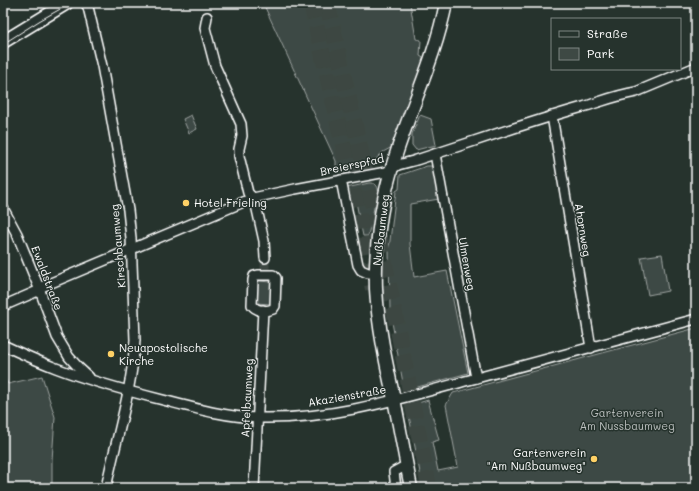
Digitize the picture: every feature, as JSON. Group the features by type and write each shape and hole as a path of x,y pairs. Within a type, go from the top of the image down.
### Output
{"street":[{"path":"3,42 67,3"},
{"name":"Kirschbaumweg","path":"85,3 88,8 102,66 128,210 132,250 135,340 134,355 128,391 106,488"},
{"name":"Nußbaumweg","path":"411,488 379,320 376,289 376,254 380,218 392,169 440,31 446,3"},
{"path":"207,17 205,28 215,66 241,124 242,136 239,156 248,193 253,198 256,205 264,241 265,258"},
{"name":"Breierspfad","path":"3,306 49,284 253,198 386,172 398,165 414,162 552,116 636,92 696,67"},
{"name":"Ahornweg","path":"552,116 591,348"},
{"name":"Ulmenweg","path":"435,154 476,378"},
{"path":"341,180 358,265 361,270 376,273"},
{"name":"Ewaldstraße","path":"3,208 17,234 57,337 68,357 93,380"},
{"path":"264,272 276,278 276,281 275,306 269,311 263,310 257,310 252,305 254,276 264,272"},
{"name":"Apfelbaumweg","path":"254,488 263,310"},
{"name":"Akazienstraße","path":"3,345 57,369 128,391 209,412 257,418 287,418 353,409 412,396 696,319"},
{"path":"57,369 68,362 68,357"},
{"path":"396,488 394,472 407,465"}],"green space":[{"path":"263,3 410,3 416,39 421,40 420,56 425,59 394,146 383,152 370,165 336,172 336,161"},
{"path":"191,115 197,129 189,133 183,119"},
{"path":"420,115 431,119 436,145 416,150 412,145 412,134"},
{"path":"431,166 433,168 439,199 410,204 410,244 414,277 447,271 468,373 414,388 406,387 403,383 390,311 389,249 396,191 399,189 400,175"},
{"path":"369,183 375,184 378,189 368,236 363,236 355,197 347,195 346,188"},
{"path":"662,254 668,291 648,295 641,257"},
{"path":"258,281 271,282 270,304 256,303"},
{"name":"Gartenverein Am Nussbaumweg","path":"696,328 696,488 423,488 409,416 411,407 428,400 439,440 432,442 438,471 458,467 446,405 453,393"},
{"path":"3,374 8,384 42,376 55,417 52,488 3,488"}],"tunnel":[{"path":"311,3 360,221 373,289"},
{"path":"327,3 376,219 429,488"},
{"path":"265,258 265,269"}],"tram line":[{"path":"3,44 71,3"}],"place":[{"name":"Hotel Frieling","path":"186,203"},
{"name":"Neuapostolische Kirche","path":"111,354"},
{"name":"Gartenverein \"Am Nußbaumweg\"","path":"594,459"}]}
